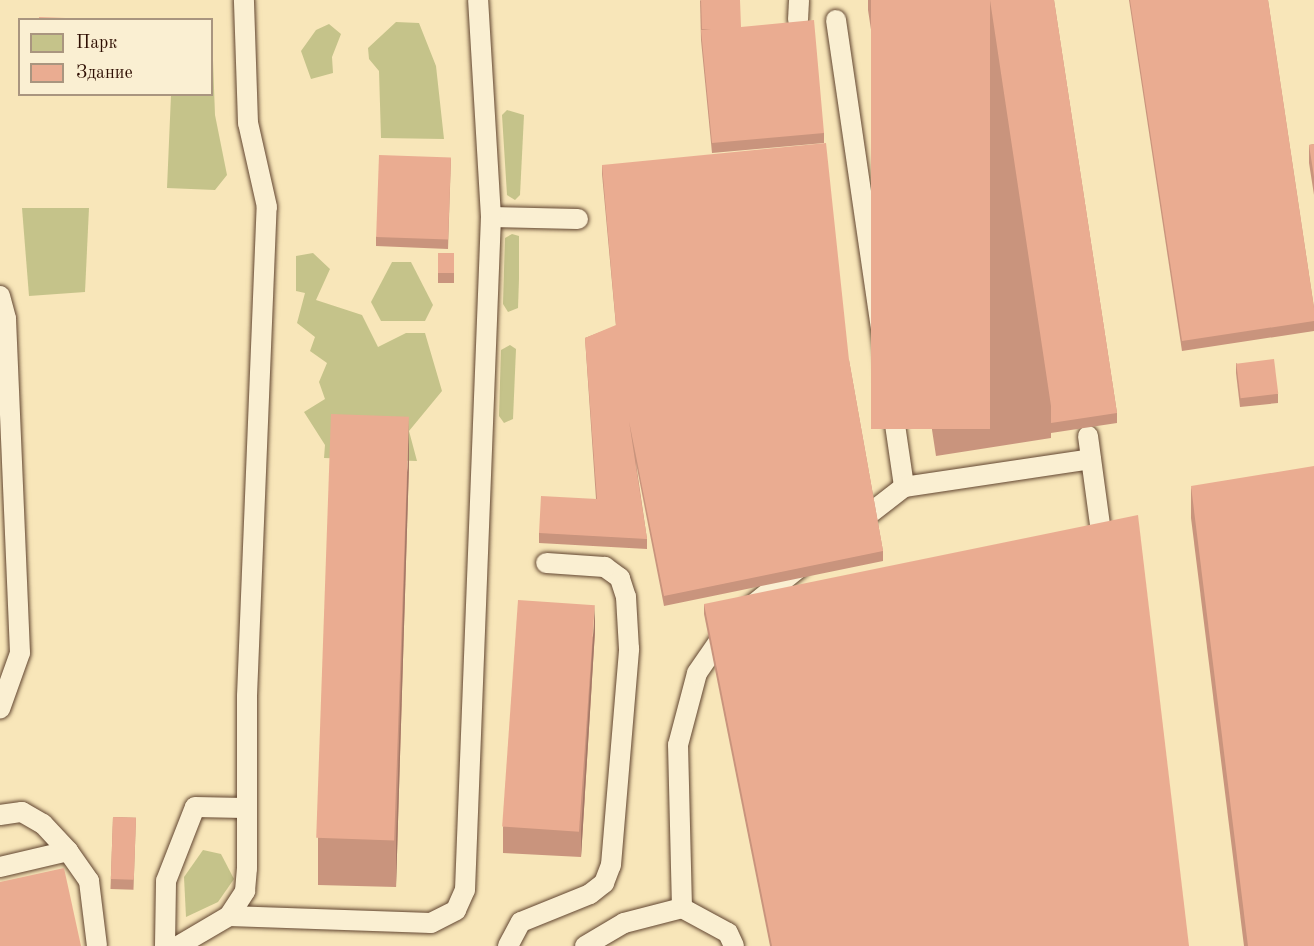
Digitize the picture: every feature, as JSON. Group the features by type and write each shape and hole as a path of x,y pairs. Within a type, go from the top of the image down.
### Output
{"lane":[{"path":"178,946 229,916 245,891 244,808 267,207 248,123 244,0"},
{"path":"229,916 431,923 456,910 465,890 490,217 478,0"},
{"path":"798,20 799,0"},
{"path":"836,21 904,488"},
{"path":"490,217 578,219"},
{"path":"0,296 6,319 20,653 0,709"},
{"path":"1088,436 1101,525"},
{"path":"839,537 904,488 1091,459"},
{"path":"682,908 678,745 697,673 730,624 820,551"},
{"path":"508,946 521,922 590,894 604,883 612,865 629,649 626,597 620,579 605,567 546,563"},
{"path":"165,946 166,881 195,807 244,808"},
{"path":"0,815 22,812 43,824 68,851 89,881 97,946"},
{"path":"0,867 68,851"},
{"path":"585,946 624,923 682,908 728,933 734,946"}],"green space":[{"path":"396,22 419,23 436,66 444,139 381,138 379,71 369,59 368,48"},
{"path":"329,24 341,34 332,57 333,73 311,79 301,51 316,30"},
{"path":"213,60 215,115 227,175 215,190 167,188 171,96 213,96"},
{"path":"507,110 524,115 520,195 515,200 507,195 502,115"},
{"path":"22,208 89,208 85,292 29,296"},
{"path":"512,234 519,236 518,308 508,312 503,304 505,238"},
{"path":"313,253 330,269 316,300 362,315 378,347 406,333 425,333 442,391 409,431 417,461 324,458 325,445 304,412 325,399 319,382 327,363 310,351 315,337 297,323 305,293 296,291 296,256"},
{"path":"392,262 411,262 433,305 425,321 381,321 371,302"},
{"path":"510,345 516,349 513,419 504,423 499,416 501,350"},
{"path":"203,850 221,854 234,879 218,902 186,917 184,877"}],"building":[{"path":"701,0 740,0 741,27 814,20 824,133 712,143 701,30 711,29 702,29"},
{"path":"871,0 990,0 990,429 871,429"},
{"path":"990,0 1054,0 1117,413 1051,423 1051,406"},
{"path":"1130,0 1268,0 1314,308 1314,321 1182,341"},
{"path":"826,143 849,360 883,551 664,596 629,421 647,539 539,533 541,496 597,499 585,338 616,325 602,165"},
{"path":"1314,144 1314,177 1309,145"},
{"path":"379,155 451,158 448,239 376,237"},
{"path":"438,253 454,253 454,273 438,273"},
{"path":"1274,359 1278,394 1241,398 1236,364"},
{"path":"331,414 409,417 394,840 316,838"},
{"path":"1314,466 1314,946 1248,946 1191,486"},
{"path":"1138,515 1189,946 772,946 704,604"},
{"path":"518,600 595,605 579,832 502,826"},
{"path":"113,817 136,818 134,880 111,879"},
{"path":"64,868 81,946 0,946 0,882"}]}
